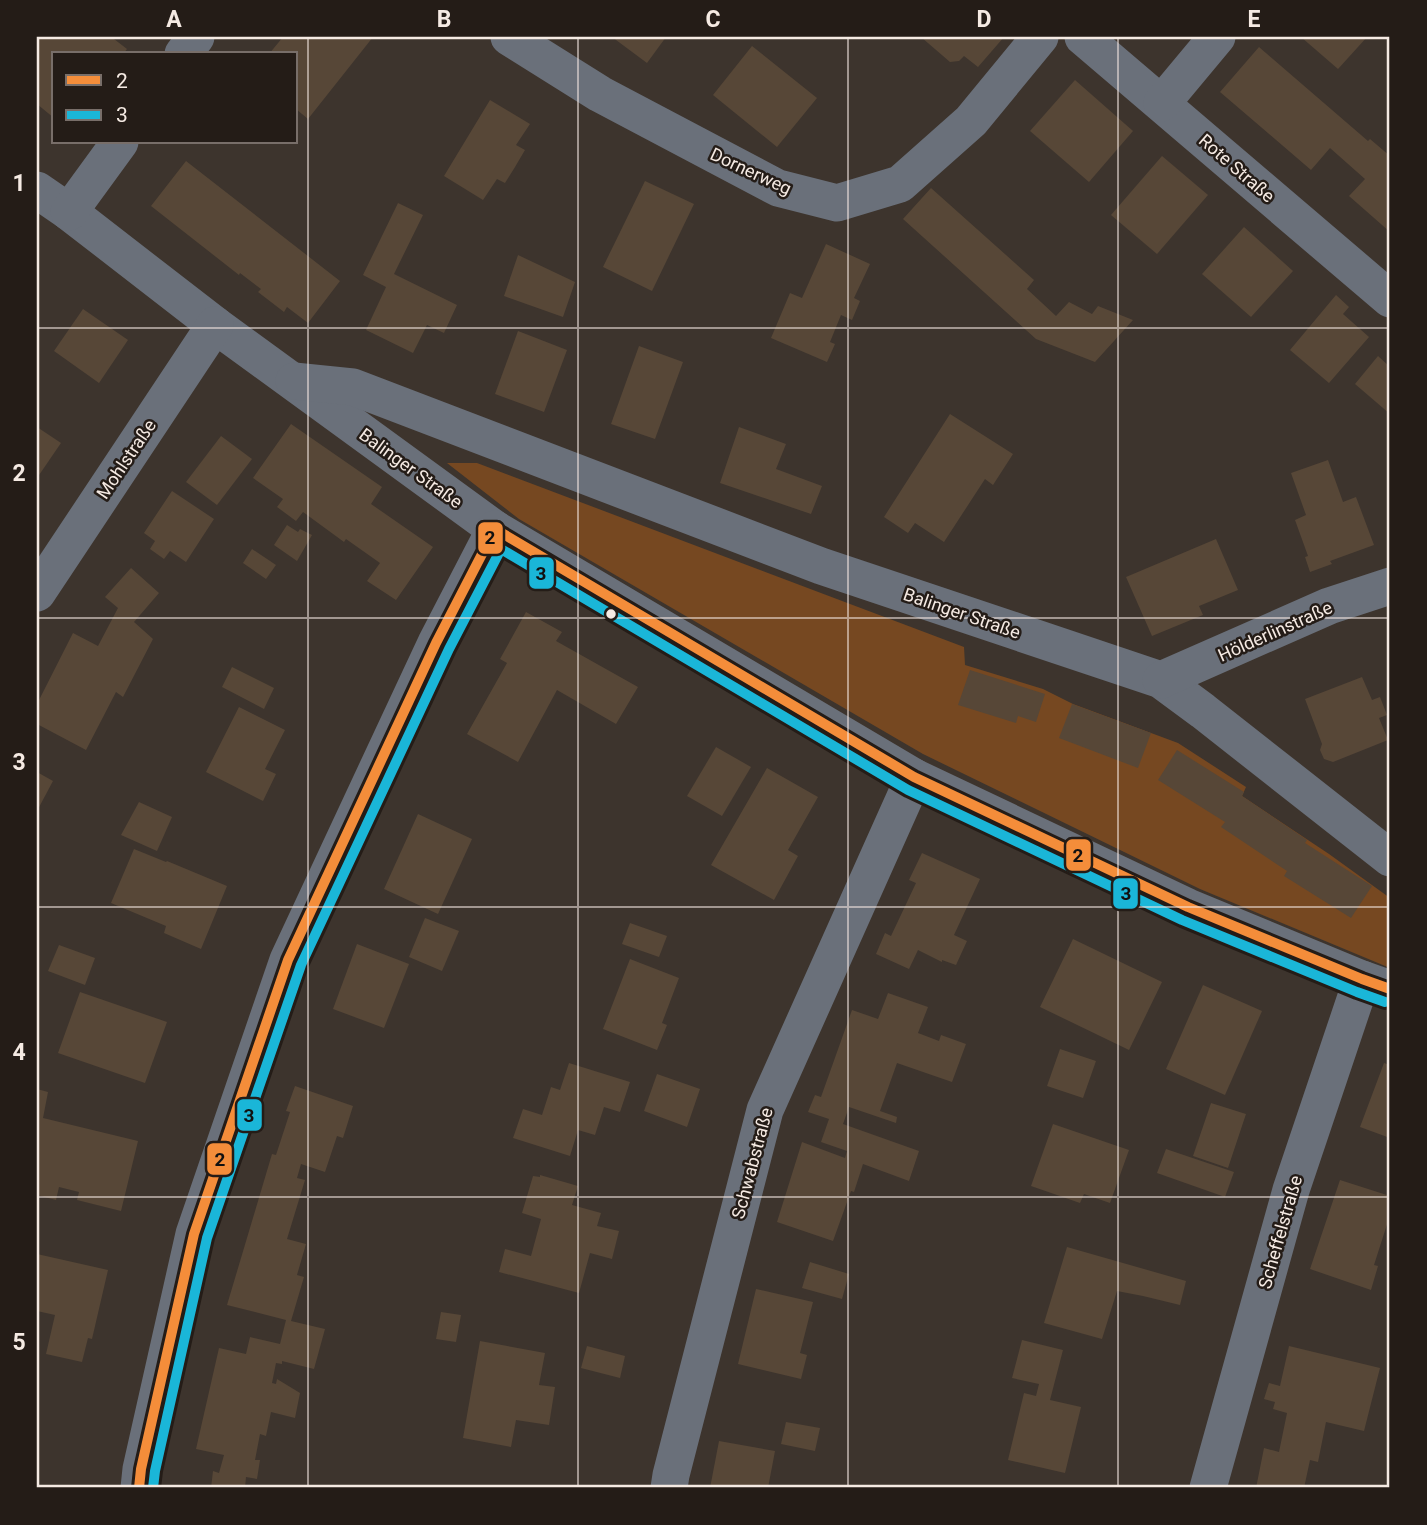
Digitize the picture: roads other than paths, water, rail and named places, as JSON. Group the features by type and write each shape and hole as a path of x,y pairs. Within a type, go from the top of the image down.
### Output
{"street":[{"path":"185,52 196,37"},
{"name":"Dornerweg","path":"509,37 600,94 778,188 837,203 900,184 971,121 1040,37"},
{"name":"Rote Straße","path":"1083,37 1390,299"},
{"path":"1162,103 1217,37"},
{"path":"69,212 119,144"},
{"name":"Balinger Straße","path":"37,190 215,325 495,530 914,777 1188,907 1376,984"},
{"name":"Mohlstraße","path":"37,593 215,325"},
{"name":"Balinger Straße","path":"293,381 353,387 821,566 1161,680 1390,858"},
{"path":"139,1488 194,1234 288,960 436,643 495,530"},
{"name":"Hölderlinstraße","path":"1161,680 1329,606 1390,586"},
{"name":"Schwabstraße","path":"669,1488 765,1110 914,777"},
{"name":"Scheffelstraße","path":"1208,1488 1291,1190 1376,984"}]}
